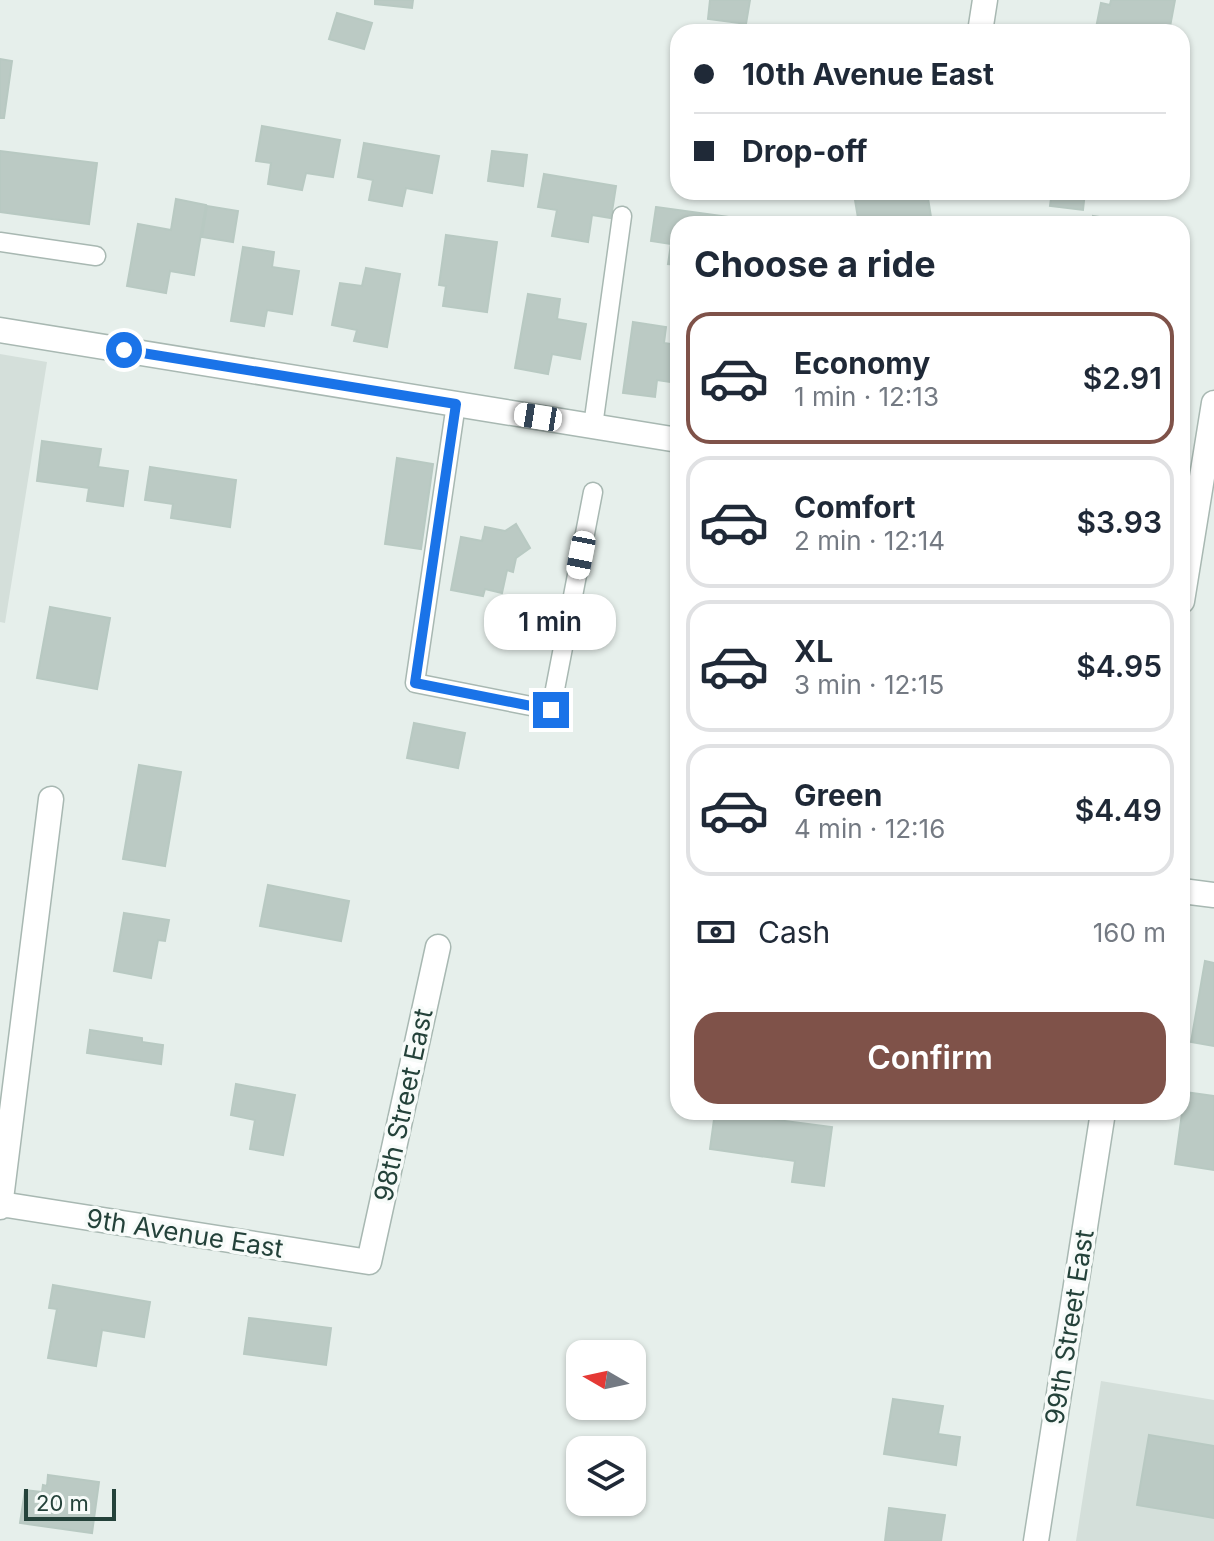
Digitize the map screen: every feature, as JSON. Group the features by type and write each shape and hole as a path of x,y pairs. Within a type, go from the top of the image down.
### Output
{"street":[{"path":"981,24 985,0"},
{"path":"0,330 670,439"},
{"path":"1190,515 1214,403"},
{"path":"0,1205 51,799"},
{"path":"1190,892 1214,895"},
{"name":"98th Street East","path":"369,1262 438,947"},
{"name":"99th Street East","path":"1036,1541 1102,1120"},
{"name":"9th Avenue East","path":"0,1205 369,1262"}],"lane":[{"path":"593,426 622,216"},
{"path":"0,242 96,256"},
{"path":"456,404 415,683 551,710 593,492"}],"shaded area":[{"path":"0,354 47,362 5,623 0,622"},
{"path":"1101,1381 1214,1400 1214,1541 1076,1541"}],"building":[{"path":"375,0 413,0 412,8 375,4"},
{"path":"710,0 750,0 746,24 708,19"},
{"path":"1111,0 1175,0 1170,24 1097,24 1101,3 1110,5"},
{"path":"337,13 372,23 364,49 329,39"},
{"path":"0,59 12,61 4,118 0,118"},
{"path":"262,126 340,140 333,177 306,173 302,190 268,184 271,163 256,161"},
{"path":"364,143 439,156 432,193 406,188 402,206 369,200 373,180 358,177"},
{"path":"0,151 97,163 89,224 0,212"},
{"path":"492,151 527,155 523,186 488,181"},
{"path":"544,174 616,186 611,218 592,215 588,242 552,236 557,210 538,207"},
{"path":"176,199 206,205 194,275 170,271 166,293 127,286 138,224 171,230"},
{"path":"855,200 928,200 931,216 858,216"},
{"path":"1051,200 1084,200 1083,210 1050,206"},
{"path":"207,206 238,211 233,242 202,237"},
{"path":"656,207 722,216 670,216 670,244 651,241"},
{"path":"446,235 497,242 487,312 443,306 446,286 439,285"},
{"path":"243,247 274,252 272,267 299,271 292,314 267,310 264,326 231,321"},
{"path":"366,268 400,274 387,347 354,341 357,330 332,325 340,283 362,286"},
{"path":"528,294 560,299 557,319 586,324 580,359 552,354 548,374 515,368"},
{"path":"633,322 666,327 664,343 670,344 670,382 657,380 655,397 623,393"},
{"path":"42,441 101,449 98,467 128,471 123,506 87,501 89,488 37,481"},
{"path":"397,458 433,464 421,549 385,544"},
{"path":"150,467 236,480 230,527 171,518 173,504 145,500"},
{"path":"516,524 530,548 516,558 513,572 507,570 502,593 485,589 483,596 451,590 461,537 482,541 485,527 505,531"},
{"path":"50,607 110,618 97,689 37,678"},
{"path":"414,723 465,733 458,768 407,758"},
{"path":"139,765 181,772 165,866 123,859"},
{"path":"268,885 349,901 341,941 260,926"},
{"path":"124,913 169,920 165,941 158,940 151,978 114,971"},
{"path":"1205,961 1214,963 1214,1046 1191,1042"},
{"path":"90,1030 142,1038 142,1042 163,1045 161,1064 87,1053"},
{"path":"236,1084 295,1095 283,1155 250,1149 255,1120 231,1115"},
{"path":"1190,1093 1214,1096 1214,1170 1175,1164 1181,1120 1190,1120"},
{"path":"714,1120 777,1120 832,1127 824,1186 792,1182 795,1161 710,1149"},
{"path":"53,1285 150,1302 144,1337 102,1330 96,1366 48,1358 57,1309 49,1308"},
{"path":"249,1318 331,1328 326,1365 244,1354"},
{"path":"893,1399 943,1406 938,1434 960,1437 956,1465 884,1454"},
{"path":"1149,1435 1214,1446 1214,1518 1137,1505"},
{"path":"48,1475 99,1482 92,1533 20,1523 25,1490 42,1492 43,1485 47,1486"},
{"path":"889,1508 945,1515 941,1541 885,1541"}],"route":[{"path":"124,350 456,404 415,683 551,710"}]}
